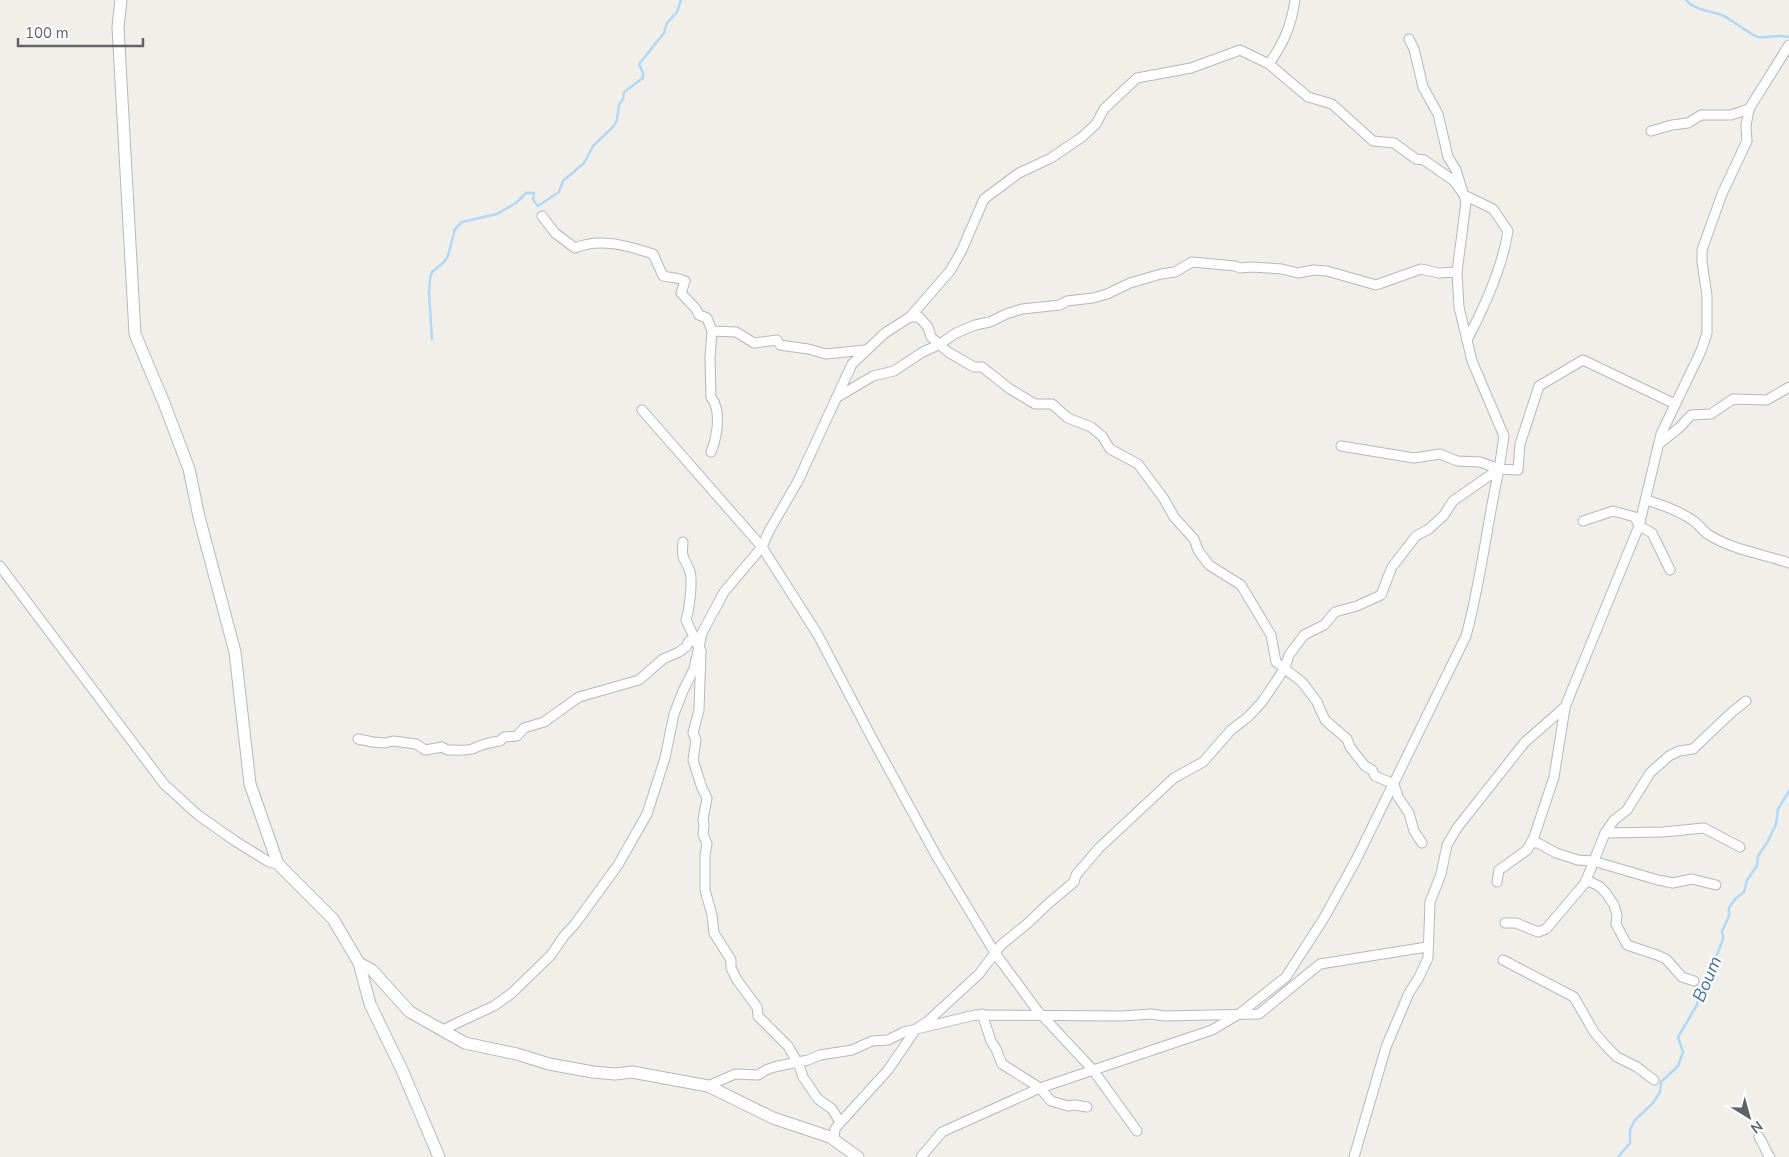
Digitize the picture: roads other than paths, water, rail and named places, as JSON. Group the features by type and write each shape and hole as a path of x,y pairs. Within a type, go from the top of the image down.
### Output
{"street":[{"path":"121,0 118,27 135,334 189,469 199,517 235,652 250,784 278,864 333,919 359,962 370,1004 402,1070 439,1157"},
{"path":"1269,64 1280,48 1292,21 1295,0"},
{"path":"920,1157 942,1132 1040,1088 1212,1030 1239,1014 1286,977 1324,918 1356,860 1466,636 1475,600 1491,506 1500,469 1504,436 1472,361 1459,307 1457,272 1466,210 1464,195 1456,170 1448,157 1438,114 1423,87 1414,49 1409,39"},
{"path":"1497,882 1499,870 1527,850 1549,795 1554,776 1565,707 1640,526 1661,434 1702,351 1706,334 1707,296 1702,250 1722,194 1746,141 1749,109 1789,45"},
{"path":"444,1032 447,1028 494,1006 512,993 551,955 618,866 647,814 666,758 674,714 694,669 696,643 727,587 762,547 769,531 798,481 852,364 885,333 910,317 950,271 962,252 984,199 1019,173 1051,158 1082,137 1096,124 1104,108 1137,78 1191,68 1240,50 1269,64 1308,97 1332,104 1373,141 1394,143 1416,159 1424,160 1454,180 1464,195 1493,209 1508,231 1504,254 1484,308 1467,340"},
{"path":"1651,131 1688,123 1701,115 1731,115 1749,109"},
{"path":"542,216 555,233 575,248 585,243 608,243 636,248 653,254 663,276 677,277 685,281 681,293 699,315 707,318 712,331 710,358 711,397 718,416 716,436 711,452"},
{"path":"835,398 873,376 894,370 940,344 956,332 990,322 1022,309 1060,305 1067,301 1093,298 1107,294 1130,283 1160,274 1175,272 1192,262 1240,268 1282,269 1298,273 1314,270 1327,271 1376,285 1421,269 1439,273 1457,272"},
{"path":"910,317 919,317 925,322 930,337 948,352 974,367 982,367 1010,389 1035,404 1052,404 1068,418 1091,427 1102,436 1110,449 1138,464 1164,499 1174,517 1194,539 1198,550 1208,565 1241,585 1271,635 1276,662 1302,682 1317,702 1326,720 1347,739 1350,747 1364,766 1372,770 1375,776 1394,784"},
{"path":"712,331 736,332 754,343 777,340 780,344 786,346 826,354 865,350"},
{"path":"1341,446 1414,458 1440,454 1457,462 1480,462 1500,469 1518,470 1520,444 1540,386 1583,360 1675,404"},
{"path":"1659,444 1680,427 1691,415 1711,414 1733,399 1767,400 1789,387"},
{"path":"642,410 762,547 818,635 872,740 937,857 994,952 1042,1015 1093,1070 1137,1131"},
{"path":"834,1140 835,1129 840,1122 888,1070 916,1029 928,1021 979,974 1001,945 1074,882 1076,875 1099,848 1174,778 1203,762 1231,730 1248,717 1262,702 1285,668 1289,655 1304,635 1324,625 1336,612 1357,606 1381,595 1392,567 1416,536 1429,529 1444,515 1453,500 1500,469"},
{"path":"1646,500 1680,512 1694,521 1709,535 1734,547 1789,563"},
{"path":"1583,521 1613,511 1635,516 1640,526 1652,533 1670,570"},
{"path":"683,542 682,556 690,570 691,579 689,611 686,620 696,643 701,666 699,710 693,733 696,740 693,760 707,798 702,819 704,825 703,834 707,844 705,855 705,890 712,915 714,934 731,960 731,968 737,980 757,1007 758,1016 788,1046 803,1077 818,1099 832,1109 840,1122"},
{"path":"0,566 164,784 198,814 235,841 269,862 278,864"},
{"path":"358,739 373,742 385,743 393,741 416,744 425,750 442,747 446,750 471,749 475,746 486,745 490,742 500,741 504,737 517,736 524,728 544,722 579,697 639,680 663,659 686,647 689,641 696,643"},
{"path":"1505,923 1516,923 1538,932 1546,929 1586,880 1605,833 1614,820 1627,810 1650,773 1669,756 1679,750 1693,749 1746,701"},
{"path":"1354,1157 1386,1047 1409,993 1428,958 1430,902 1441,874 1447,845 1457,828 1525,742 1565,707"},
{"path":"1394,784 1398,797 1409,813 1414,831 1422,843"},
{"path":"1605,833 1663,832 1704,828 1740,847"},
{"path":"1531,843 1538,843 1556,853 1578,860 1672,883 1692,879 1716,885"},
{"path":"1586,880 1599,886 1614,905 1617,915 1616,924 1628,945 1657,954 1666,959 1682,977 1694,981"},
{"path":"708,1086 735,1074 758,1076 774,1067 820,1055 852,1050 872,1041 888,1040 904,1032 982,1014 1122,1016 1151,1014 1164,1016 1259,1014 1320,964 1427,947"},
{"path":"1503,960 1574,997 1594,1032 1606,1046 1618,1057 1637,1067 1654,1080"},
{"path":"359,962 372,970 410,1012 465,1043 516,1054 549,1064 593,1072 615,1074 632,1072 708,1086 773,1118 830,1137 858,1157"},
{"path":"982,1014 991,1041 1002,1064 1040,1088 1051,1102 1068,1106 1087,1107"},
{"path":"1759,1138 1770,1157"}],"waterway":[{"path":"432,339 430,278 432,272 448,256 455,229 462,222 497,214 516,203 526,193 534,193 533,200 538,206 559,192 563,181 584,163 593,146 613,127 617,120 619,105 623,99 624,92 643,78 639,64 664,33 667,23 677,12 681,0"},
{"path":"1686,0 1698,8 1722,15 1758,37 1789,37"},
{"name":"Boum","path":"1618,1157 1630,1143 1630,1130 1635,1120 1653,1103 1660,1092 1661,1082 1678,1066 1683,1052 1678,1037 1697,1005 1700,991 1719,950 1723,939 1722,931 1729,916 1729,908 1735,899 1744,892 1747,880 1757,866 1758,856 1776,824 1778,809 1789,791"}]}
